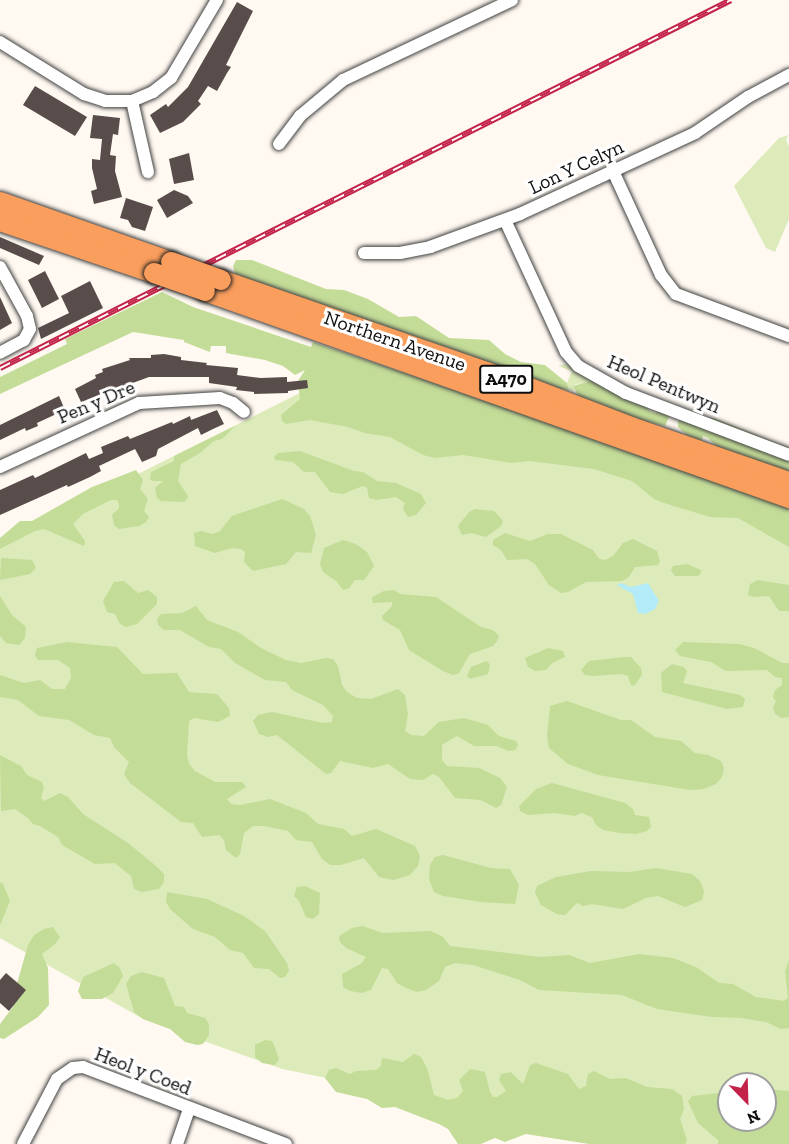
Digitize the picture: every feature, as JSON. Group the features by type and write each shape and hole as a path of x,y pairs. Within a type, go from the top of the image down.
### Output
{"highway":[{"name":"Northern Avenue","path":"0,202 162,267 789,498"},
{"name":"Northern Avenue","path":"0,221 162,267"},
{"name":"Northern Avenue","path":"213,286 501,377 631,427 789,482"}],"street":[{"path":"0,42 84,94 105,100 132,101 153,92 171,78 217,0"},
{"path":"279,144 300,116 343,80 512,0"},
{"name":"Lon Y Celyn","path":"364,253 415,251 451,241 505,220 694,133 748,97 789,75"},
{"path":"132,101 148,172"},
{"path":"613,171 661,275 676,294 789,336"},
{"name":"Heol Pentwyn","path":"505,220 566,352 578,366 626,393 789,455"},
{"path":"0,267 27,316 30,329 24,340 0,353"},
{"name":"Pen y Dre","path":"0,467 139,403 220,398 233,403 244,412"},
{"name":"Heol y Coed","path":"23,1144 57,1079 73,1068 91,1070 286,1144"},
{"path":"177,1144 189,1109"}],"green space":[{"path":"789,135 786,139 789,147 789,219 775,252 766,248 734,186 779,138"},
{"path":"236,260 252,260 326,289 344,290 368,299 399,317 416,316 449,338 489,340 505,354 521,362 545,365 567,383 569,390 555,388 440,348 423,339 411,337 236,276 233,266"},
{"path":"162,292 193,307 311,347 313,342 789,504 789,547 738,518 710,517 664,503 654,499 632,481 594,469 530,461 511,463 463,455 435,458 423,455 390,437 365,433 348,427 310,420 286,424 282,421 281,415 300,399 298,381 305,370 295,375 283,366 265,360 226,353 226,346 211,346 210,352 184,342 184,340 133,332 0,394 0,377 67,344 65,339"},
{"path":"565,364 593,380 574,385 574,391 569,390 567,383 572,371 558,366"},
{"path":"593,380 613,381 628,387 650,411 655,413 662,410 671,413 665,426 644,421 637,423 581,401 573,386"},
{"path":"300,388 789,521 789,1144 655,1144 282,1069 143,1019 0,938 0,543 300,393"},
{"path":"682,418 714,418 789,448 789,478 720,450 703,436 701,443 692,440 678,427 678,421"},
{"path":"235,426 222,439 214,441 200,453 181,464 178,481 188,496 184,502 161,501 157,498 155,488 163,481 150,479 151,472 174,461 174,456"},
{"path":"300,451 354,471 363,472 377,481 396,483 421,494 426,503 416,515 408,517 403,509 405,503 396,497 377,500 369,498 367,488 363,486 343,494 330,492 315,472 304,472 293,462 275,460 274,457 278,453"},
{"path":"136,470 143,480 140,489 148,499 144,511 149,517 146,522 139,526 119,529 114,525 112,515 119,508 119,504 117,500 111,500 83,514 73,524 85,541 84,546 44,529 35,531 0,549 0,538 20,521 32,521 92,487"},
{"path":"282,499 304,509 310,516 316,535 311,553 296,552 286,564 253,571 244,562 245,552 241,549 232,548 215,553 195,546 194,533 201,531 213,534 220,531 232,516"},
{"path":"475,509 494,511 503,521 501,526 486,537 471,533 462,535 458,526 469,512"},
{"path":"505,533 530,541 548,534 561,534 593,550 599,559 605,560 613,556 623,543 633,539 657,551 660,561 658,565 635,567 629,577 622,581 586,582 568,592 561,593 549,585 535,564 527,559 507,560 501,550 493,545 493,540"},
{"path":"343,540 356,544 367,552 374,566 364,580 355,580 349,588 343,590 336,581 323,572 320,564 324,548"},
{"path":"1,558 32,560 36,568 30,574 0,580"},
{"path":"687,564 701,570 701,573 698,576 675,576 671,571 673,566"},
{"path":"758,580 789,585 789,611 779,611 769,596 748,595 750,584"},
{"path":"124,581 138,593 148,590 157,597 157,604 137,624 126,627 120,624 115,614 107,612 103,601 114,582"},
{"path":"394,590 400,594 436,597 481,627 493,630 499,636 497,641 493,646 470,654 459,673 453,675 443,671 409,650 400,630 383,620 382,616 392,606 392,602 373,603 372,597 384,591"},
{"path":"0,596 12,615 26,627 25,638 19,645 6,643 0,636"},
{"path":"196,606 207,620 238,632 261,648 286,660 301,663 326,658 333,659 338,666 342,685 347,692 357,698 371,699 398,689 405,695 408,714 405,731 411,735 424,736 439,722 464,718 488,725 499,736 516,741 518,745 515,750 509,751 496,746 474,746 457,736 442,745 442,760 447,766 479,768 500,778 507,787 501,805 496,808 481,800 455,798 439,777 433,774 423,780 410,779 388,764 373,768 340,761 331,773 326,774 277,735 268,737 259,734 253,721 258,715 272,712 323,723 332,722 333,716 323,705 292,690 286,682 265,680 235,663 221,649 209,647 180,630 164,630 158,625 157,619 161,614 182,613"},
{"path":"67,642 117,647 143,674 177,673 189,692 217,694 229,708 230,716 218,722 194,718 189,721 187,755 189,764 195,771 215,782 242,782 246,787 227,799 231,804 240,805 270,799 306,813 318,824 344,829 352,836 376,829 415,846 420,856 418,866 410,875 393,880 379,877 364,858 341,865 330,865 322,859 312,842 296,840 288,831 264,826 253,826 244,833 240,854 236,858 226,850 224,840 219,835 202,837 193,823 181,822 130,783 124,774 129,762 114,747 110,738 94,735 69,720 39,716 18,700 0,697 0,675 24,683 40,680 52,689 65,689 71,678 70,668 58,660 38,660 35,655 37,648"},
{"path":"683,642 739,644 754,648 782,663 789,663 789,717 782,718 775,714 773,708 776,701 773,697 775,690 782,685 782,678 775,677 767,670 726,671 711,662 680,656 675,650"},
{"path":"548,648 563,651 565,657 552,663 546,670 535,671 528,667 525,658"},
{"path":"631,657 641,668 642,675 634,686 631,685 628,676 622,674 592,676 585,675 581,670 589,661"},
{"path":"487,661 490,665 488,674 470,679 467,676 471,667"},
{"path":"672,664 684,667 687,671 683,683 740,695 745,699 743,707 727,709 662,692 661,673"},
{"path":"567,701 621,720 631,720 655,737 681,741 695,753 708,755 721,761 724,768 722,777 716,784 703,789 690,790 598,775 568,764 549,748 547,736 550,706"},
{"path":"0,755 21,766 27,775 42,782 44,787 41,798 44,801 60,793 68,797 83,814 128,843 156,866 164,874 164,882 159,889 142,892 134,889 131,876 115,863 95,864 62,845 58,837 33,824 15,809 1,811"},
{"path":"552,783 625,803 633,809 635,815 649,817 651,827 647,831 636,834 620,833 603,830 596,825 592,817 581,813 575,816 555,813 528,815 520,811 519,806 536,789"},
{"path":"443,855 491,868 510,869 519,885 515,904 481,902 443,896 434,892 429,879 430,865 435,857"},
{"path":"656,868 692,874 700,881 704,891 702,900 685,907 658,896 646,898 623,909 592,904 583,906 577,903 565,915 557,914 541,905 535,893 537,886 556,877 591,871 629,872"},
{"path":"0,882 10,901 0,925"},
{"path":"305,886 320,893 319,914 313,919 306,917 299,901 294,896 297,887"},
{"path":"167,892 207,899 244,916 265,931 287,963 289,971 285,977 280,978 269,969 254,968 243,953 230,950 215,937 193,929 171,910 166,902"},
{"path":"362,926 383,933 431,931 443,937 450,946 540,957 569,955 590,963 639,954 673,958 696,967 719,983 733,984 756,997 784,1001 788,998 785,971 789,960 789,1028 781,1029 766,1022 741,1018 712,1017 657,1009 622,995 539,990 520,980 473,965 455,963 445,967 439,981 426,990 417,992 406,988 397,983 388,969 382,968 371,990 362,993 350,991 343,987 342,974 362,963 366,957 346,948 340,942 339,936 352,928"},
{"path":"53,927 60,937 42,954 48,968 49,1005 38,1017 4,1039 0,1038 0,1024 13,1007 12,1001 28,945 34,935"},
{"path":"114,963 120,968 123,976 113,993 102,999 82,999 78,991 83,977"},
{"path":"142,972 164,978 175,1006 184,1007 187,1013 205,1018 209,1024 209,1035 203,1044 185,1042 170,1029 143,1019 134,1012 126,984 131,976"},
{"path":"265,1040 272,1041 275,1048 279,1059 275,1065 262,1063 255,1057 255,1045"},
{"path":"414,1054 421,1057 427,1068 434,1095 448,1100 457,1098 463,1091 459,1080 470,1069 485,1072 490,1092 493,1097 497,1097 506,1091 499,1080 501,1074 511,1072 523,1084 530,1065 536,1063 568,1074 579,1089 586,1086 588,1074 594,1071 610,1079 626,1078 647,1087 672,1089 682,1096 684,1109 680,1119 687,1140 685,1144 589,1144 526,1134 505,1142 495,1138 481,1144 458,1144 448,1129 439,1124 395,1107 382,1108 367,1099 336,1092 325,1078 329,1070 336,1068 350,1074 356,1071 376,1070 381,1066 382,1058 403,1062"},
{"path":"777,1090 789,1091 789,1144 718,1144 718,1140 698,1123 688,1101 692,1096 717,1093 717,1132 777,1132"}],"water":[{"path":"621,583 631,587 648,583 659,601 655,609 645,614 638,613 633,594 617,585"}],"building":[{"path":"237,2 253,11 226,65 231,67 217,91 208,86 198,101 201,104 183,122 160,133 150,115 166,104 168,107 188,87"},
{"path":"35,86 87,117 75,136 23,105"},
{"path":"93,115 120,118 118,135 113,134 110,155 116,156 115,171 122,197 94,204 91,191 97,189 92,159 100,160 102,139 90,138"},
{"path":"189,153 194,180 174,184 169,159"},
{"path":"174,190 188,196 193,203 167,218 157,200"},
{"path":"126,198 153,207 145,231 132,227 128,220 120,218"},
{"path":"0,237 44,256 39,265 0,248"},
{"path":"45,271 59,299 42,308 28,280"},
{"path":"90,281 103,308 41,339 38,328 69,313 61,296"},
{"path":"0,297 12,323 0,330"},
{"path":"164,354 181,357 181,360 207,363 206,365 238,368 237,375 261,378 287,377 287,382 307,380 308,388 288,391 288,393 254,394 254,392 236,390 237,387 209,383 209,377 149,377 81,402 75,389 96,378 95,375 103,372 102,369 130,360 129,358 151,358 151,355"},
{"path":"59,396 65,410 37,423 38,426 26,431 25,428 0,440 0,425"},
{"path":"217,410 224,424 201,435 198,428 158,449 156,456 142,462 135,449 99,466 101,471 90,477 0,515 0,490 33,475 35,478 86,453 89,459 103,453 101,447 128,436 130,439 190,416 191,420"},
{"path":"6,973 26,990 9,1011 0,1003 0,980"}],"railway":[{"path":"0,368 731,0"}]}
